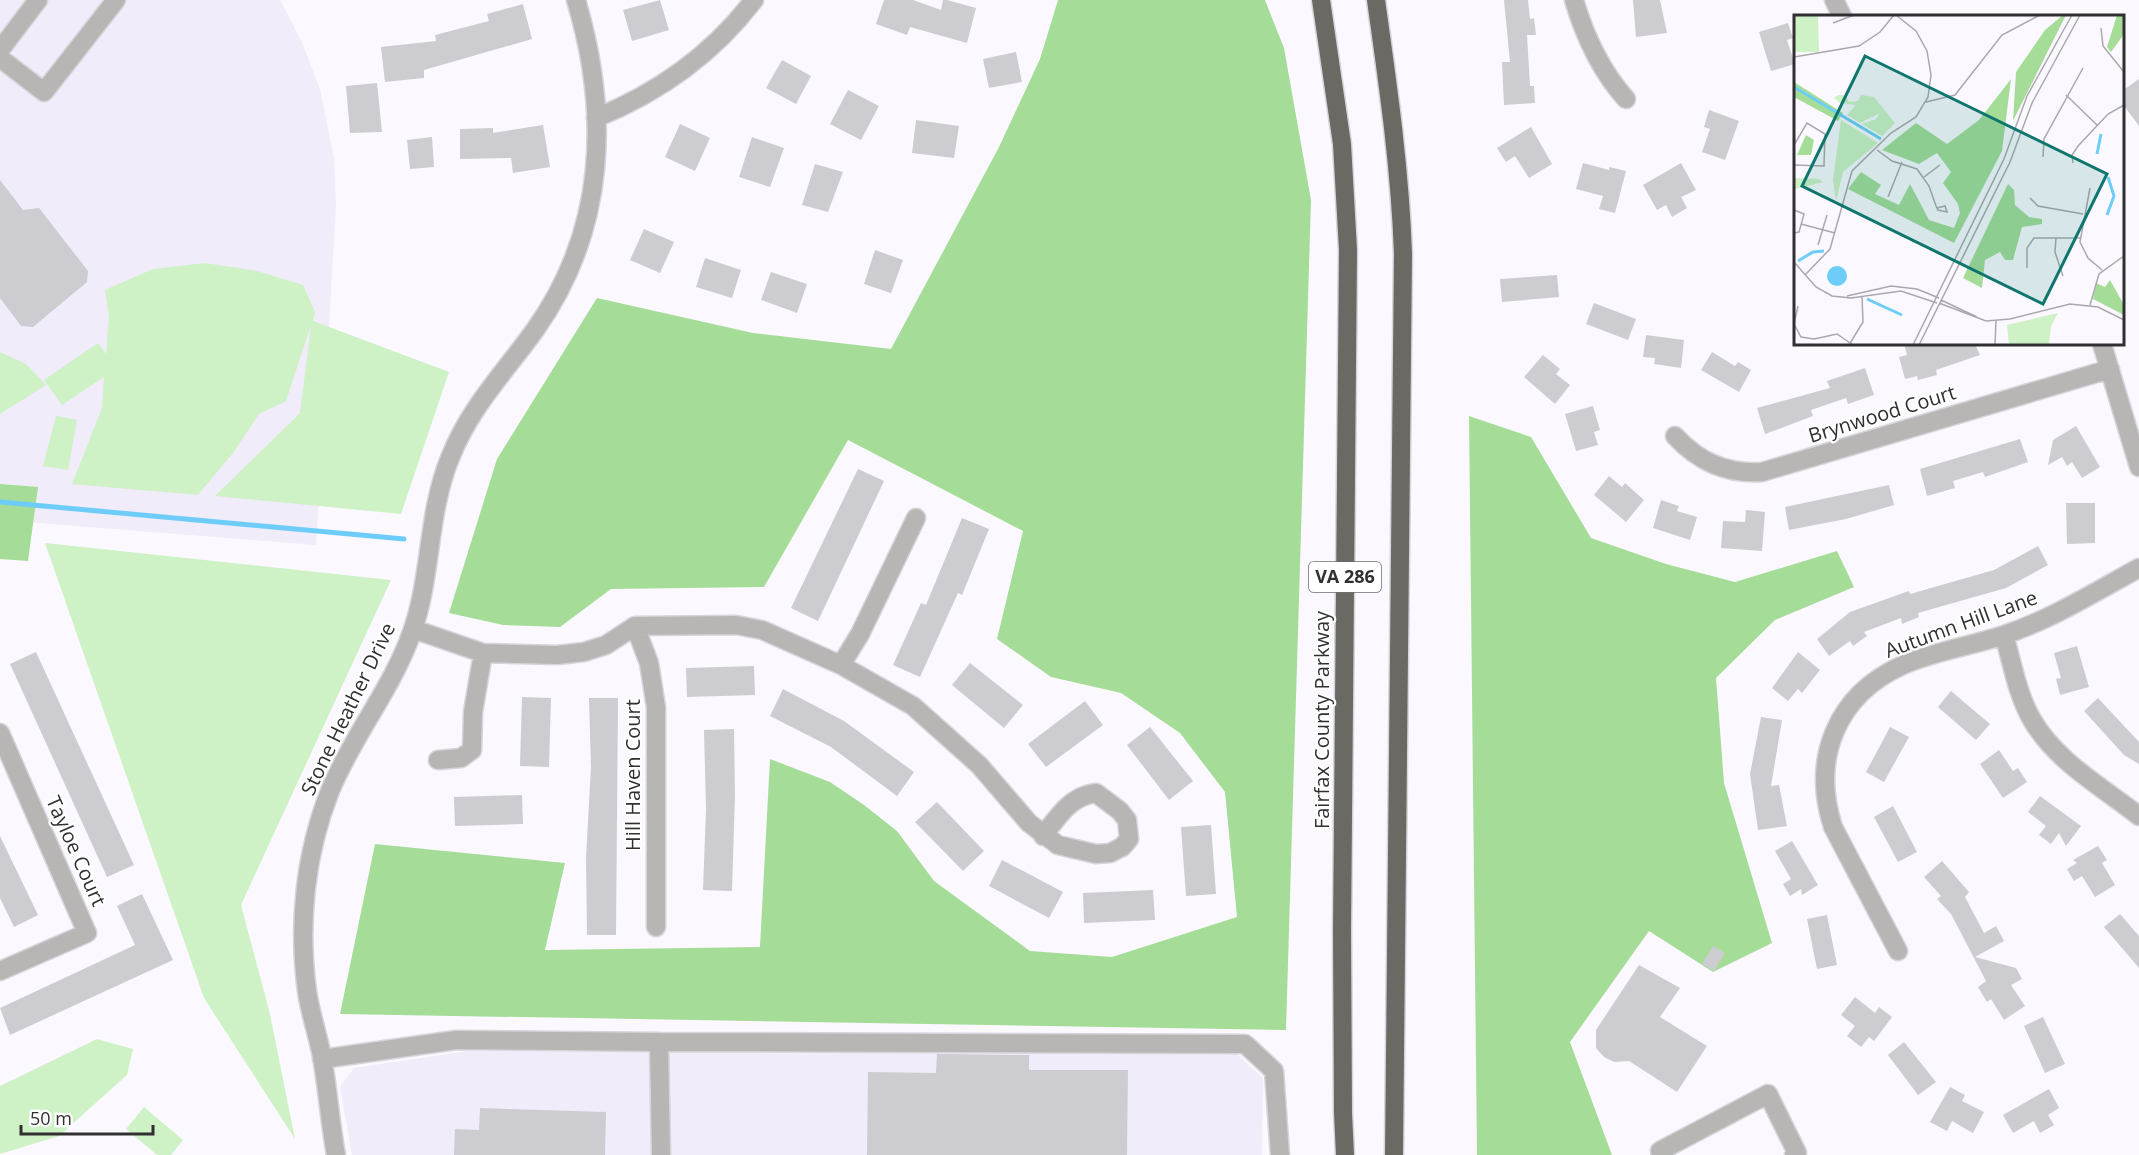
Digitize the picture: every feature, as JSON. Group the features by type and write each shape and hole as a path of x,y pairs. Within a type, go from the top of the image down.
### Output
{"highway":[{"name":"Fairfax County Parkway","path":"1321,0 1342,144 1348,240 1342,919 1343,1113 1346,1155"},
{"name":"VA 286","path":"1376,0 1395,129 1401,191 1402,254 1394,1155"}],"street":[{"path":"0,50 38,0"},
{"path":"0,58 44,92 116,0"},
{"name":"Stone Heather Drive","path":"336,1155 303,953 303,911 308,871 330,791 347,756 393,678 413,629 424,582 430,531 449,459 478,403 536,329 557,296 586,223 598,163 596,118 588,50 576,0"},
{"path":"596,118 660,88 691,66 720,40 754,0"},
{"path":"1574,0 1583,32 1597,60 1626,99"},
{"path":"1834,0 1842,15"},
{"path":"2102,345 2139,466"},
{"name":"Brynwood Court","path":"1675,436 1705,462 1723,469 1762,472 2109,369"},
{"path":"841,665 860,634 916,518"},
{"name":"Autumn Hill Lane","path":"1898,951 1830,817 1824,786 1826,756 1832,736 1842,717 1856,698 1886,674 1906,664 2004,635 2059,612 2139,568"},
{"path":"413,629 483,653 557,655 584,652 606,645 635,626 736,625 762,630 841,665 913,706 979,765 1043,836 1072,850 1096,854 1110,853 1122,847 1129,839 1129,830 1120,811 1095,793 1085,794 1073,801 1043,836"},
{"name":"Hill Haven Court","path":"635,626 649,663 657,707 656,927"},
{"path":"2004,635 2022,699 2045,739 2058,754 2139,816"},
{"path":"438,760 461,758 472,750 473,712 483,653"},
{"name":"Tayloe Court","path":"0,733 87,933 0,971"},
{"path":"322,1059 456,1040 1245,1044 1274,1071 1280,1155"},
{"path":"659,1042 661,1155"},
{"path":"1661,1155 1660,1151 1768,1094 1797,1153 1794,1155"}],"shaded area":[{"path":"0,0 280,0 301,40 320,89 334,158 336,206 316,545 0,520"},
{"path":"468,1051 1237,1054 1263,1078 1262,1155 352,1155 340,1087 354,1068"}],"green space":[{"path":"1058,0 1265,0 1284,48 1311,200 1286,1030 340,1014 375,844 565,863 545,950 760,947 770,759 830,782 864,805 897,831 934,881 1030,951 1112,957 1237,917 1225,792 1180,733 1121,693 1051,677 997,639 1023,531 848,440 764,587 611,589 560,627 503,625 449,613 497,459 597,298 753,333 891,349 999,147 1040,59"},
{"path":"205,263 257,271 303,285 315,312 313,321 449,372 401,514 215,496 300,413 311,325 286,401 259,414 233,453 198,495 72,484 102,408 104,377 62,405 44,380 98,343 106,354 109,317 105,290 153,269"},
{"path":"0,352 26,364 46,385 0,414"},
{"path":"56,416 77,420 68,470 43,466"},
{"path":"1469,416 1531,437 1591,538 1666,564 1735,582 1837,551 1854,587 1775,620 1716,678 1724,783 1772,943 1713,972 1649,931 1570,1042 1612,1155 1477,1155"},
{"path":"0,484 38,487 28,561 0,559"},
{"path":"45,543 391,580 241,905 270,1014 295,1139 204,998"},
{"path":"97,1039 133,1049 127,1075 59,1136 0,1154 0,1086"},
{"path":"144,1107 183,1140 171,1155 157,1155 126,1129"}],"building":[{"path":"660,0 669,30 632,41 623,10"},
{"path":"884,0 913,0 941,10 943,0 947,0 976,8 967,43 910,27 907,35 876,24"},
{"path":"1504,0 1528,0 1530,19 1534,18 1536,35 1527,35 1530,86 1534,86 1535,103 1504,105 1502,62 1510,62"},
{"path":"1633,0 1660,0 1667,33 1636,37"},
{"path":"523,4 532,39 424,70 424,78 385,82 381,47 436,41 435,35 489,21 487,14"},
{"path":"1788,23 1793,38 1787,40 1794,64 1771,71 1759,32"},
{"path":"1016,52 1022,82 989,88 983,59"},
{"path":"782,60 811,76 796,104 766,88"},
{"path":"2139,79 2139,126 2124,106 2124,90"},
{"path":"377,83 382,132 350,133 346,86"},
{"path":"848,90 879,106 861,140 830,124"},
{"path":"1709,110 1739,121 1725,160 1702,152 1710,129 1704,127"},
{"path":"916,120 959,126 954,158 912,153"},
{"path":"680,124 710,138 695,171 665,157"},
{"path":"543,125 550,167 513,173 511,158 460,159 460,129 493,128 493,133"},
{"path":"1531,127 1552,164 1529,178 1515,156 1506,162 1497,148"},
{"path":"432,137 434,167 410,169 407,140"},
{"path":"752,137 784,148 770,187 739,177"},
{"path":"1583,163 1609,170 1609,167 1626,171 1615,213 1599,209 1603,196 1576,189"},
{"path":"1681,163 1696,190 1681,197 1687,208 1672,217 1666,205 1657,210 1643,185"},
{"path":"815,164 843,172 828,212 802,205"},
{"path":"0,180 23,210 39,208 88,271 87,282 33,327 21,326 0,298"},
{"path":"644,229 674,242 660,273 630,260"},
{"path":"875,250 903,260 891,293 864,284"},
{"path":"705,258 741,270 732,298 696,287"},
{"path":"771,272 807,284 797,313 761,300"},
{"path":"1557,275 1559,297 1502,302 1500,279"},
{"path":"1594,303 1636,319 1628,340 1586,324"},
{"path":"1646,335 1684,340 1681,368 1654,364 1655,358 1643,357"},
{"path":"1904,345 1975,345 1980,355 1936,370 1937,375 1918,380 1917,376 1905,379 1899,357 1907,355"},
{"path":"1712,352 1735,366 1738,362 1751,370 1739,392 1701,370"},
{"path":"1543,355 1560,369 1556,374 1570,385 1555,404 1524,377"},
{"path":"1865,368 1874,395 1848,404 1846,398 1811,410 1813,416 1765,434 1757,408 1830,388 1827,381"},
{"path":"1593,406 1600,430 1594,432 1598,445 1576,451 1565,414"},
{"path":"2076,426 2100,467 2082,478 2072,462 2067,466 2062,457 2048,465 2053,440"},
{"path":"2020,439 2028,462 1985,477 1983,472 1953,481 1955,488 1927,496 1920,469"},
{"path":"858,469 884,481 818,621 791,608"},
{"path":"1609,476 1622,487 1625,483 1644,500 1626,522 1594,495"},
{"path":"1889,485 1894,505 1846,519 1789,530 1785,507"},
{"path":"1661,500 1679,506 1677,511 1697,517 1690,540 1653,528"},
{"path":"2066,503 2095,503 2095,543 2067,544"},
{"path":"1746,510 1765,512 1762,551 1721,548 1723,521 1745,522"},
{"path":"962,518 989,529 962,595 958,593 920,677 893,665 921,603 926,605"},
{"path":"2038,546 2048,565 2006,588 1918,613 1919,617 1902,624 1901,618 1864,632 1867,636 1853,646 1850,641 1829,656 1817,639 1850,612 1909,591 1910,594 1994,570"},
{"path":"2077,646 2089,687 2060,695 2056,679 2061,678 2054,653"},
{"path":"36,652 134,865 107,877 10,664"},
{"path":"1798,652 1820,670 1802,693 1798,689 1788,701 1772,688"},
{"path":"970,663 1023,705 1004,728 952,685"},
{"path":"754,666 755,695 687,697 686,668"},
{"path":"783,689 844,721 914,772 897,796 831,747 770,716"},
{"path":"1951,691 1990,724 1976,740 1938,707"},
{"path":"522,697 551,698 549,767 520,766"},
{"path":"589,698 618,698 616,935 587,935 586,857 591,767"},
{"path":"2098,698 2139,742 2139,764 2124,755 2084,711"},
{"path":"1085,701 1103,725 1046,767 1028,744"},
{"path":"1761,717 1782,720 1771,786 1779,785 1787,826 1758,830 1750,774"},
{"path":"1150,727 1193,781 1169,800 1127,745"},
{"path":"1890,727 1909,737 1884,782 1866,772"},
{"path":"734,729 735,795 732,891 703,890 706,809 704,730"},
{"path":"1999,750 2013,771 2018,768 2027,782 2003,798 1980,764"},
{"path":"522,795 523,824 455,826 454,797"},
{"path":"2040,796 2081,826 2066,846 2059,833 2051,844 2039,835 2046,826 2028,812"},
{"path":"937,802 984,851 963,871 915,822"},
{"path":"1893,806 1917,852 1898,862 1874,817"},
{"path":"1211,825 1216,894 1186,896 1181,827"},
{"path":"0,836 38,915 14,927 0,898"},
{"path":"1792,841 1818,885 1802,895 1801,889 1790,896 1783,884 1791,879 1775,851"},
{"path":"2098,846 2107,860 2102,863 2115,885 2095,897 2082,876 2074,881 2067,869 2077,863 2073,860"},
{"path":"1002,860 1063,892 1049,918 989,886"},
{"path":"1942,861 1969,892 1965,897 1984,933 1996,926 2004,941 1975,957 2016,968 2022,979 2011,985 2025,1006 2004,1020 1991,999 1987,1002 1978,987 1986,981 1951,914 1937,899 1941,896 1924,877"},
{"path":"1153,890 1155,920 1084,923 1083,893"},
{"path":"142,894 173,960 10,1035 0,1008 135,945 117,906"},
{"path":"2120,914 2139,936 2139,968 2104,927"},
{"path":"1827,915 1837,965 1817,969 1807,919"},
{"path":"1713,946 1725,953 1714,971 1702,964"},
{"path":"1639,965 1680,988 1660,1017 1707,1046 1677,1092 1629,1061 1614,1062 1604,1057 1596,1048 1596,1030"},
{"path":"1855,997 1875,1013 1879,1007 1892,1017 1874,1041 1869,1037 1861,1047 1847,1036 1855,1026 1841,1015"},
{"path":"2043,1017 2065,1064 2045,1073 2024,1026"},
{"path":"1904,1042 1936,1082 1918,1095 1888,1055"},
{"path":"937,1054 1029,1055 1029,1070 1128,1070 1127,1155 867,1155 868,1072 936,1073"},
{"path":"1950,1087 1965,1095 1962,1101 1984,1112 1973,1133 1952,1121 1947,1131 1930,1122"},
{"path":"2049,1089 2059,1108 2048,1115 2054,1125 2040,1133 2034,1121 2013,1133 2003,1115"},
{"path":"480,1108 606,1112 605,1155 454,1155 455,1129 479,1130"}],"waterway":[{"path":"0,502 404,539"}]}
